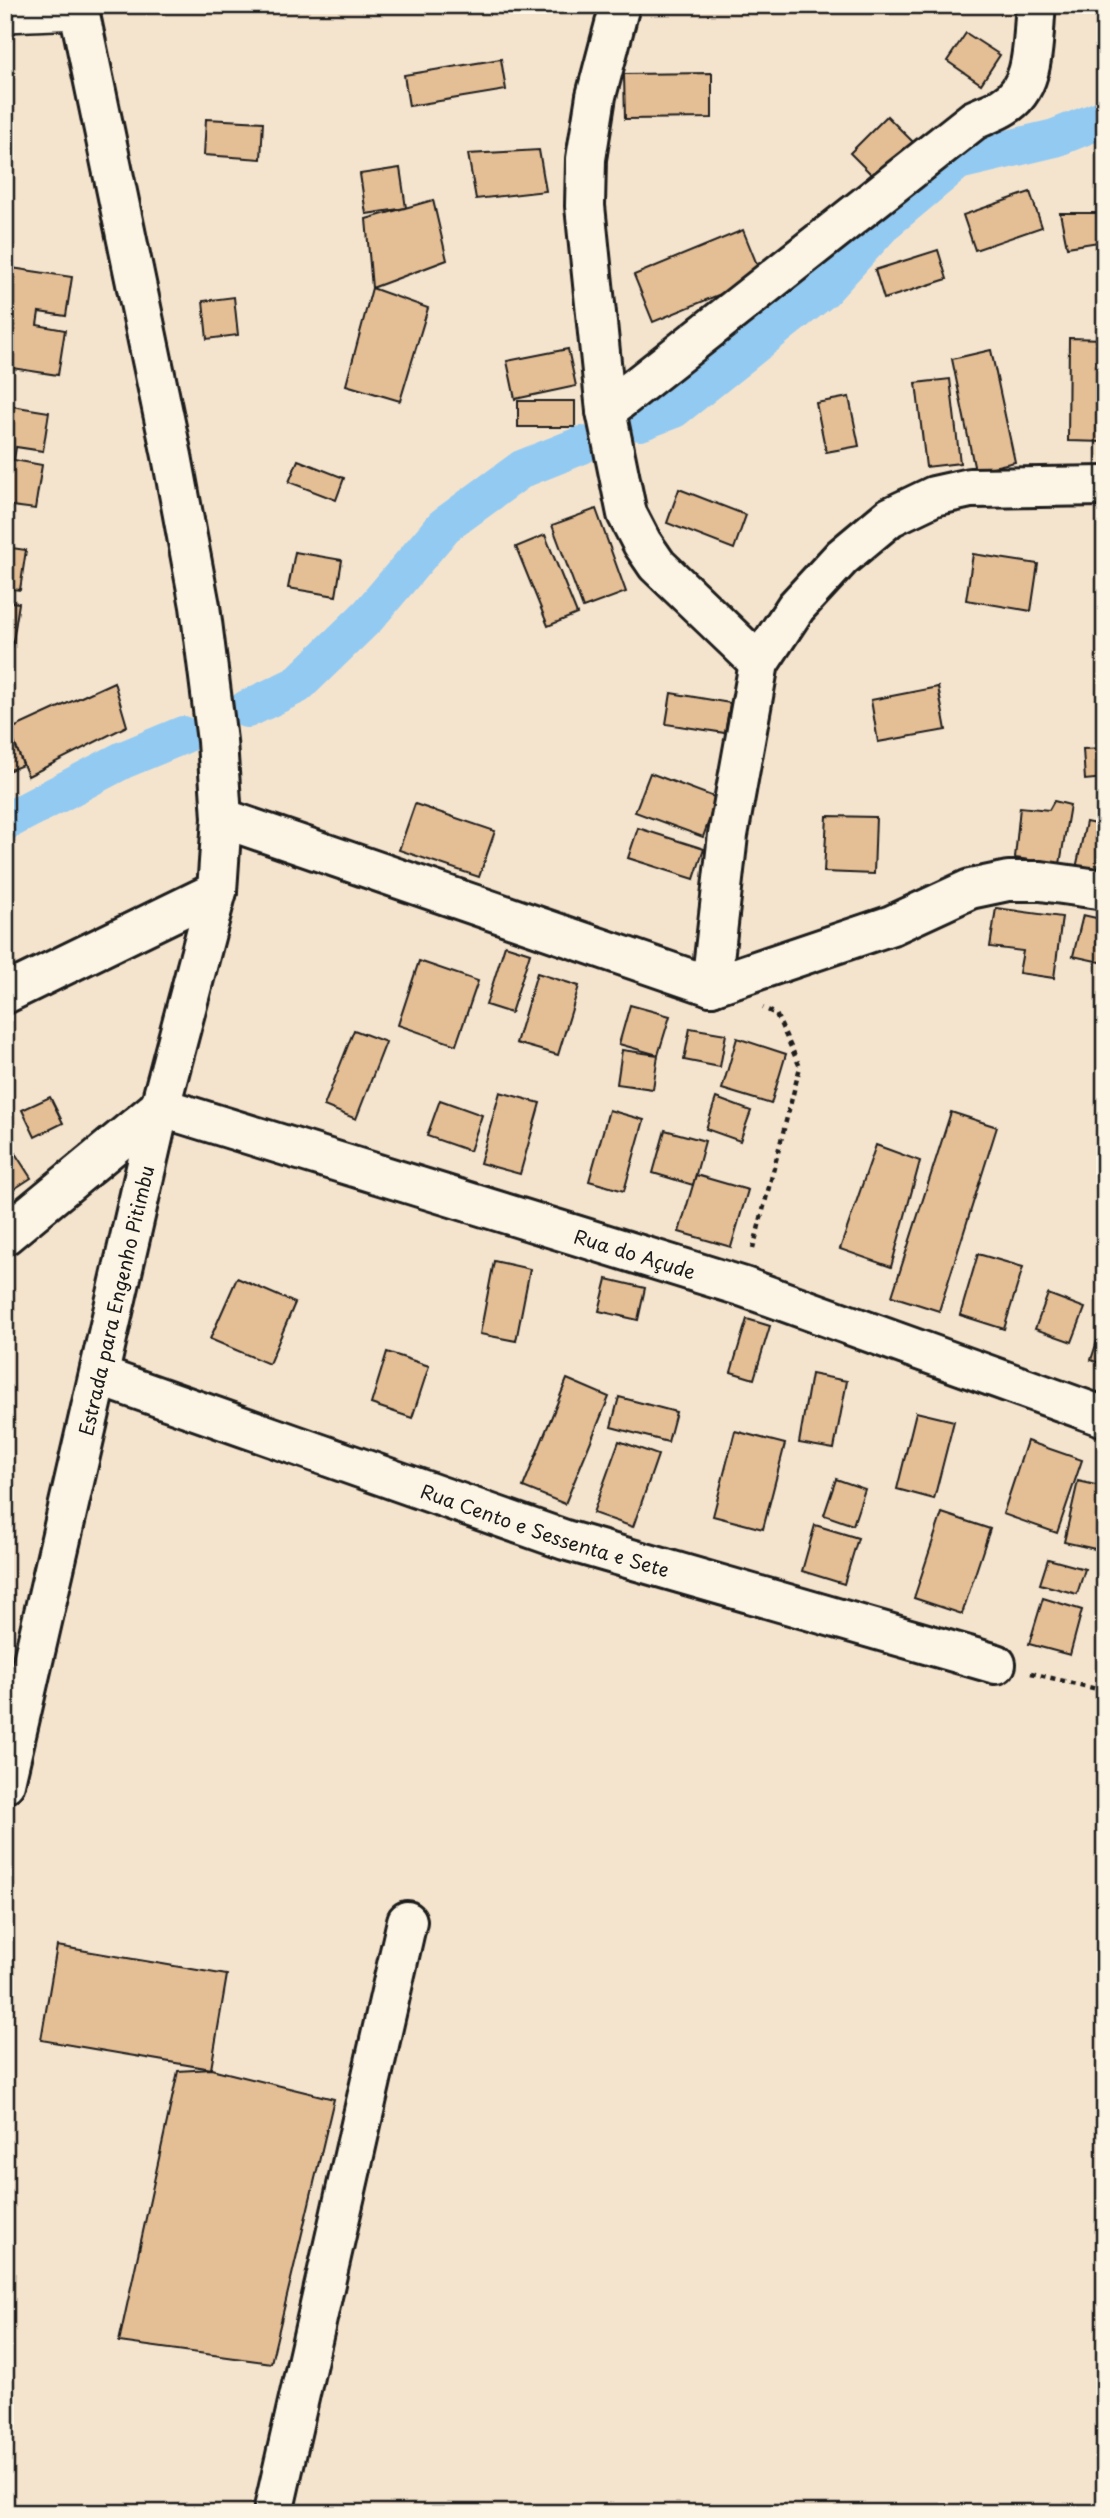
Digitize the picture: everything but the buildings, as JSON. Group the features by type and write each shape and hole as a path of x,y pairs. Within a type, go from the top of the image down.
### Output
{"street":[{"path":"620,5 597,96 586,159 585,206 606,411 627,514 657,565 759,663"},
{"path":"606,411 974,120 1006,106 1019,94 1027,79 1036,5"},
{"name":"Estrada para Engenho Pitimbu","path":"5,1783 160,1107 216,891 222,818 217,741 200,606 172,456 79,11"},
{"path":"711,986 728,835 759,663 796,607 842,558 890,517 934,496 970,488 1105,486"},
{"path":"222,818 711,986 892,925 970,888 1008,881 1041,881 1105,890"},
{"path":"5,994 216,891"},
{"path":"5,1235 160,1107"},
{"name":"Rua do Açude","path":"160,1107 744,1287 1105,1417"},
{"name":"Rua Cento e Sessenta e Sete","path":"99,1376 565,1540 996,1664"},
{"path":"273,2513 407,1921"}],"lane":[{"path":"5,20 79,11"}],"path":[{"path":"711,986 776,1014 800,1067 744,1287"},
{"path":"996,1664 1105,1691"}],"waterway":[{"path":"640,422 674,409 822,291 885,222 958,161 1055,138 1105,118"},
{"path":"247,709 297,685 368,616 444,526 522,469 582,445"},
{"path":"5,822 123,760 183,735"}]}
